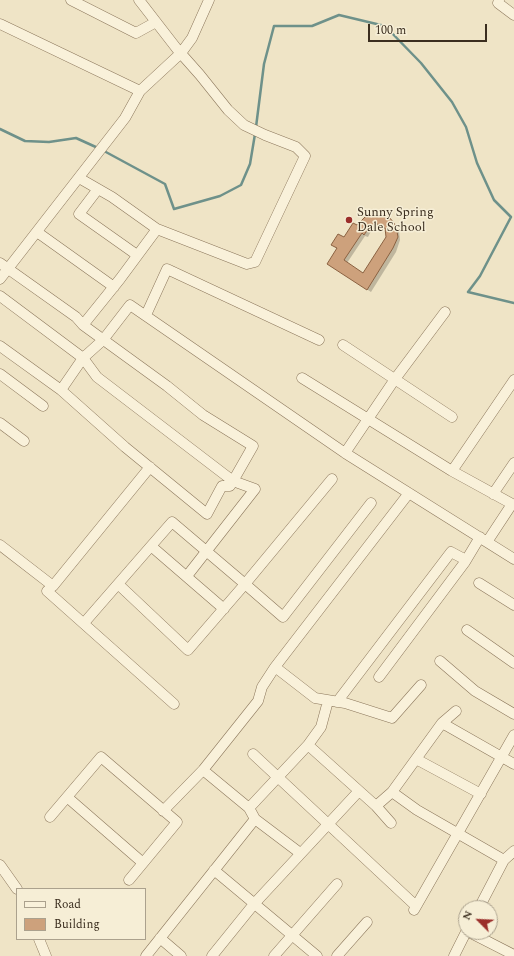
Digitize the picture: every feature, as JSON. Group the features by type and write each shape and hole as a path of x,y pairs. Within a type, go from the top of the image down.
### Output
{"street":[{"path":"71,0 136,33 156,22"},
{"path":"79,178 98,188 146,219 157,229 247,264 255,262 305,156 296,147 244,125 228,110 139,0"},
{"path":"0,279 4,266 37,232 79,178 124,118 140,91 181,53 192,38 209,0"},
{"path":"496,1 514,15"},
{"path":"0,24 140,91"},
{"path":"98,188 78,214 137,255"},
{"path":"83,325 114,287 157,229"},
{"path":"37,232 114,287"},
{"path":"0,346 61,390 207,514 222,486 230,486 253,446 203,415 167,386 83,325 76,317 4,266"},
{"path":"146,315 167,269 319,340"},
{"path":"0,296 83,358 97,377 232,481 255,489 187,576"},
{"path":"61,390 83,358 103,340 130,305 345,453 514,558"},
{"path":"345,453 395,379 446,312"},
{"path":"343,345 452,417"},
{"path":"0,374 43,406"},
{"path":"302,378 452,471 513,505 466,560 379,677"},
{"path":"452,471 514,380"},
{"path":"0,423 24,441"},
{"path":"493,494 514,463"},
{"path":"150,467 53,586 47,591 174,704"},
{"path":"118,584 188,650 332,479"},
{"path":"163,811 203,770 258,701 262,687 275,667 409,493"},
{"path":"84,624 172,522 283,617 371,503"},
{"path":"0,546 53,586"},
{"path":"151,546 224,609"},
{"path":"249,808 308,745 321,727 333,701 450,552 466,560"},
{"path":"479,583 514,605"},
{"path":"467,630 514,662"},
{"path":"440,661 475,691 514,714"},
{"path":"275,667 315,698 333,701 392,718 421,685"},
{"path":"376,806 392,792 442,723 456,711"},
{"path":"442,723 514,764"},
{"path":"253,754 328,823 415,908 514,735"},
{"path":"308,745 358,792 376,806 391,823"},
{"path":"50,816 101,757 177,822 129,880"},
{"path":"416,759 481,794"},
{"path":"203,770 249,808 255,819 300,853"},
{"path":"212,956 254,904 358,792"},
{"path":"392,792 417,810 504,860"},
{"path":"67,796 143,863"},
{"path":"146,956 255,819"},
{"path":"483,900 504,860 514,851"},
{"path":"0,865 16,888"},
{"path":"214,870 317,956"},
{"path":"274,956 337,884"},
{"path":"337,956 367,922"},
{"path":"160,938 181,956"},
{"path":"39,940 46,956"},
{"path":"454,956 463,940"},
{"path":"484,940 514,955"}],"building":[{"path":"376,213 390,218 396,226 398,237 393,248 367,290 327,264 337,248 331,245 338,234 344,237 353,223 357,225 366,216","holes":["377,224 385,228 386,237 363,273 344,260 362,233 364,235 368,229 370,230"]}],"waterway":[{"path":"256,127 264,64 274,26 312,26 339,15 385,26 421,63 452,102 466,127 477,163 494,200 511,217 480,276 468,292 514,303"},
{"path":"0,129 25,141 49,142 76,138 98,148"},
{"path":"104,151 165,184 174,209 220,196 241,185 250,164 255,134"}],"place":[{"name":"Sunny Spring Dale School","path":"349,220"}]}
